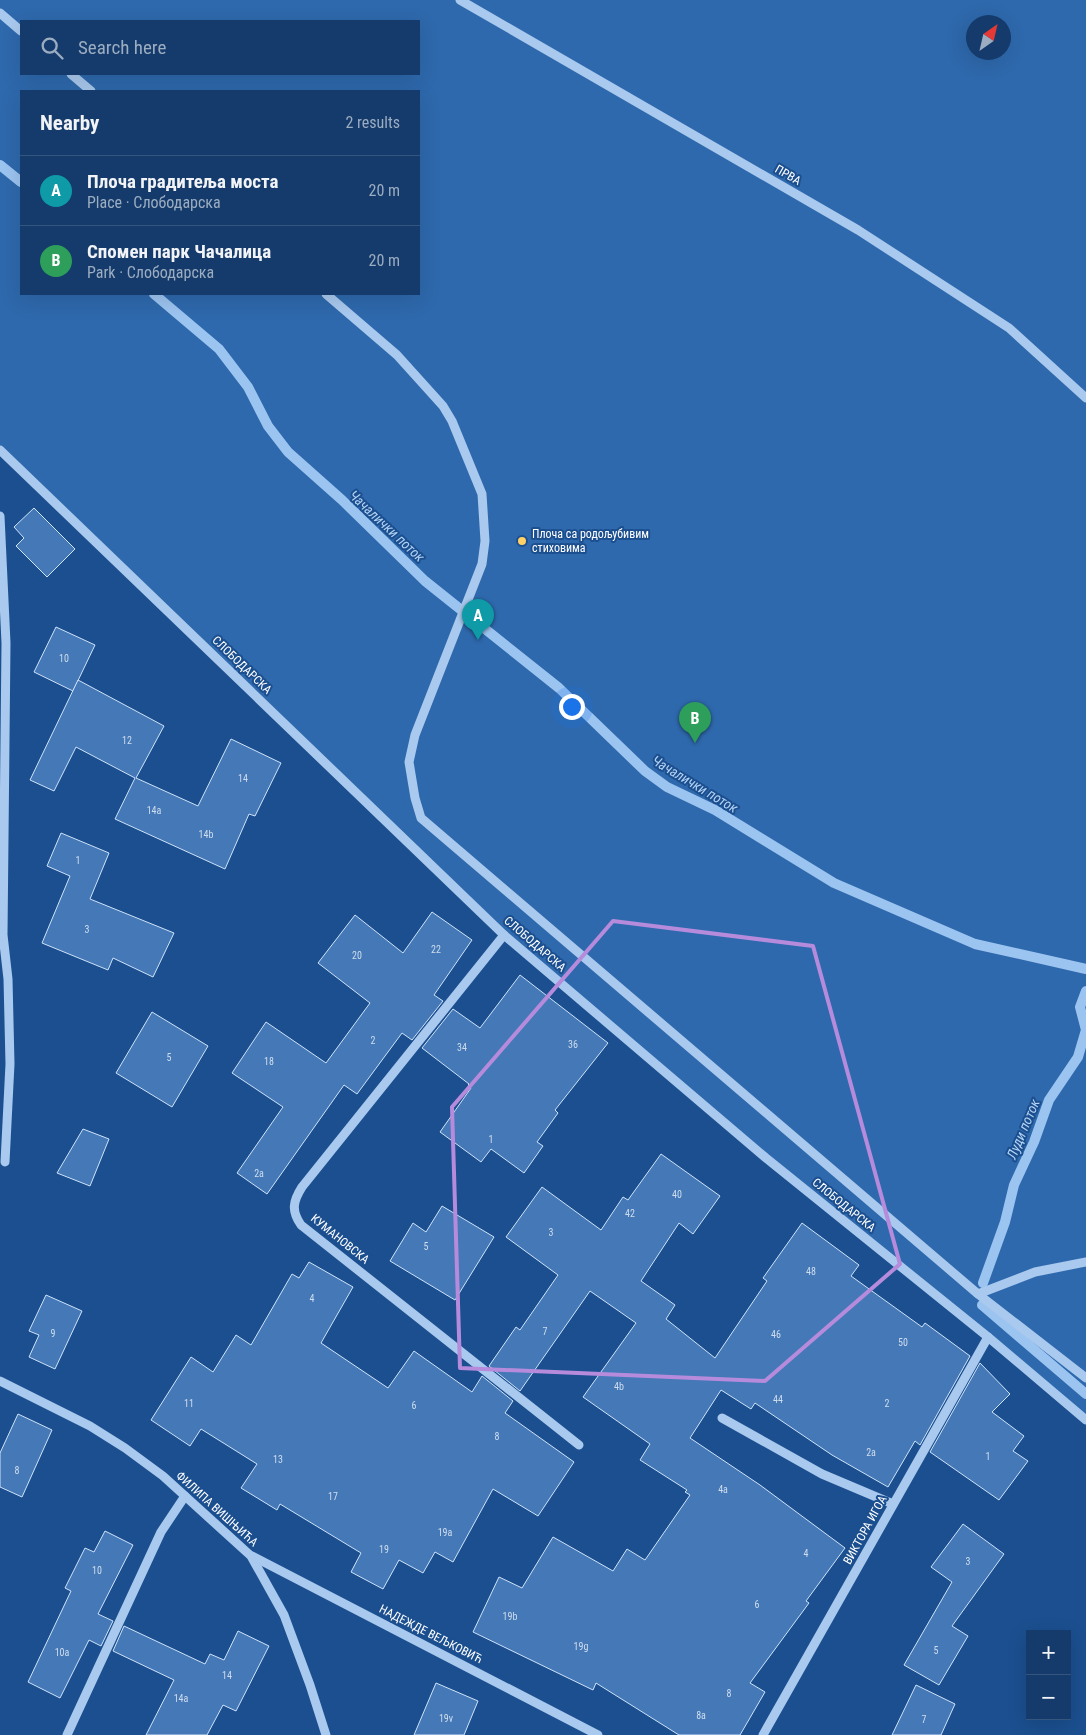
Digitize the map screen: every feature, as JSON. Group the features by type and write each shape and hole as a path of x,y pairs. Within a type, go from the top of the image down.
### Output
{"street":[{"name":"ПРВА","path":"460,0 858,230 1008,328 1086,398"},
{"path":"0,13 20,30"},
{"path":"71,75 90,90"},
{"path":"327,295 397,355 443,406 452,421 482,494 484,556 474,590 415,735 409,762 415,798 421,818 978,1294 1086,1378"},
{"name":"СЛОБОДАРСКА","path":"0,450 504,935 766,1158 988,1336 1086,1420"},
{"path":"0,516 6,643 3,935 8,978 10,1064 5,1162"},
{"name":"КУМАНОВСКА","path":"504,935 302,1187 295,1198 293,1209 301,1225 579,1445"},
{"path":"978,1294 1035,1272 1086,1262"},
{"name":"ВИКТОРА ИГОА","path":"763,1735 988,1336"},
{"name":"ФИЛИПА ВИШЊИЋА","path":"0,1380 90,1426 118,1444 163,1476 252,1556 284,1615 326,1735"},
{"path":"722,1418 822,1474 893,1504"},
{"path":"67,1735 161,1532 185,1496"},
{"name":"НАДЕЖДЕ ВЕЉКОВИЋ","path":"252,1556 598,1735"}],"highlighted area":[{"path":"613,921 813,946 900,1264 765,1381 460,1368 452,1107"}],"shaded area":[{"path":"0,0 1086,0 1086,1420 766,1158 504,935 0,450"}],"building":[{"path":"34,508 75,549 47,577 16,546 24,538 14,527"},
{"path":"56,627 95,645 73,691 34,672"},
{"path":"78,680 164,726 136,778 198,806 231,739 281,763 255,816 249,814 225,869 115,819 135,778 76,747 54,791 30,780"},
{"path":"61,833 109,853 90,899 174,933 153,977 113,958 108,970 42,943 70,876 47,866"},
{"path":"432,912 472,940 434,995 443,1001 412,1040 402,1033 357,1094 344,1085 267,1194 237,1173 283,1107 232,1073 266,1022 326,1063 370,1003 318,963 355,915 403,953"},
{"path":"520,975 608,1043 555,1110 558,1113 537,1142 543,1146 524,1173 491,1149 481,1162 440,1132 471,1088 469,1084 422,1048 453,1009 480,1028"},
{"path":"152,1012 208,1046 172,1107 116,1073"},
{"path":"83,1129 109,1139 90,1186 57,1173"},
{"path":"661,1154 720,1196 693,1234 679,1223 641,1281 675,1305 666,1319 715,1358 767,1281 763,1278 802,1223 859,1265 851,1276 922,1327 925,1323 970,1356 920,1445 915,1441 888,1487 832,1455 755,1403 751,1409 721,1390 690,1438 760,1485 845,1548 806,1601 809,1603 750,1683 765,1692 740,1735 679,1735 596,1683 593,1690 473,1632 499,1577 522,1588 553,1537 613,1571 627,1549 645,1560 690,1495 685,1492 687,1490 640,1460 650,1444 583,1397 636,1323 590,1291 520,1391 489,1366 516,1327 520,1330 558,1275 506,1237 542,1187 601,1230 623,1197 628,1200"},
{"path":"442,1206 494,1237 455,1300 390,1261 413,1223 426,1232"},
{"path":"309,1262 353,1287 321,1343 388,1388 414,1351 472,1392 482,1376 513,1401 505,1413 574,1462 538,1516 493,1489 453,1562 435,1552 423,1573 399,1560 383,1589 351,1572 361,1553 280,1504 277,1510 241,1488 257,1464 201,1429 190,1446 151,1420 191,1357 213,1372 236,1335 251,1345 292,1274 299,1278"},
{"path":"46,1295 82,1311 55,1369 29,1357 39,1335 29,1331"},
{"path":"980,1363 1010,1394 992,1412 1024,1436 1013,1451 1028,1461 999,1500 930,1452"},
{"path":"18,1414 52,1430 22,1497 0,1487 0,1453"},
{"path":"963,1524 1004,1554 952,1626 968,1636 939,1685 904,1665 952,1582 931,1567"},
{"path":"105,1531 133,1545 98,1614 113,1621 101,1646 89,1640 60,1698 28,1682 71,1591 65,1588 85,1548 94,1552"},
{"path":"124,1626 205,1664 210,1654 224,1660 238,1631 269,1646 236,1711 223,1705 207,1735 146,1735 174,1680 113,1651"},
{"path":"436,1683 478,1701 464,1735 414,1735"},
{"path":"916,1685 955,1704 941,1735 892,1735"}],"waterway":[{"name":"Чачалички поток","path":"0,165 20,181"},
{"name":"Чачалички поток","path":"155,295 219,349 248,387 268,426 288,452 342,500 425,581 559,688 645,771 667,787 715,810 834,883 975,944 1086,969"},
{"name":"Луди поток","path":"983,1283 1005,1222 1014,1185 1034,1142 1049,1100 1078,1057 1086,1030 1080,1007 1086,991"},
{"name":"Луди поток","path":"982,1305 1086,1394"}],"place":[{"name":"Плоча са родољубивим стиховима","path":"522,541"},
{"name":"Плоча градитеља моста","path":"478,640"},
{"name":"Спомен парк Чачалица","path":"695,743"}]}
